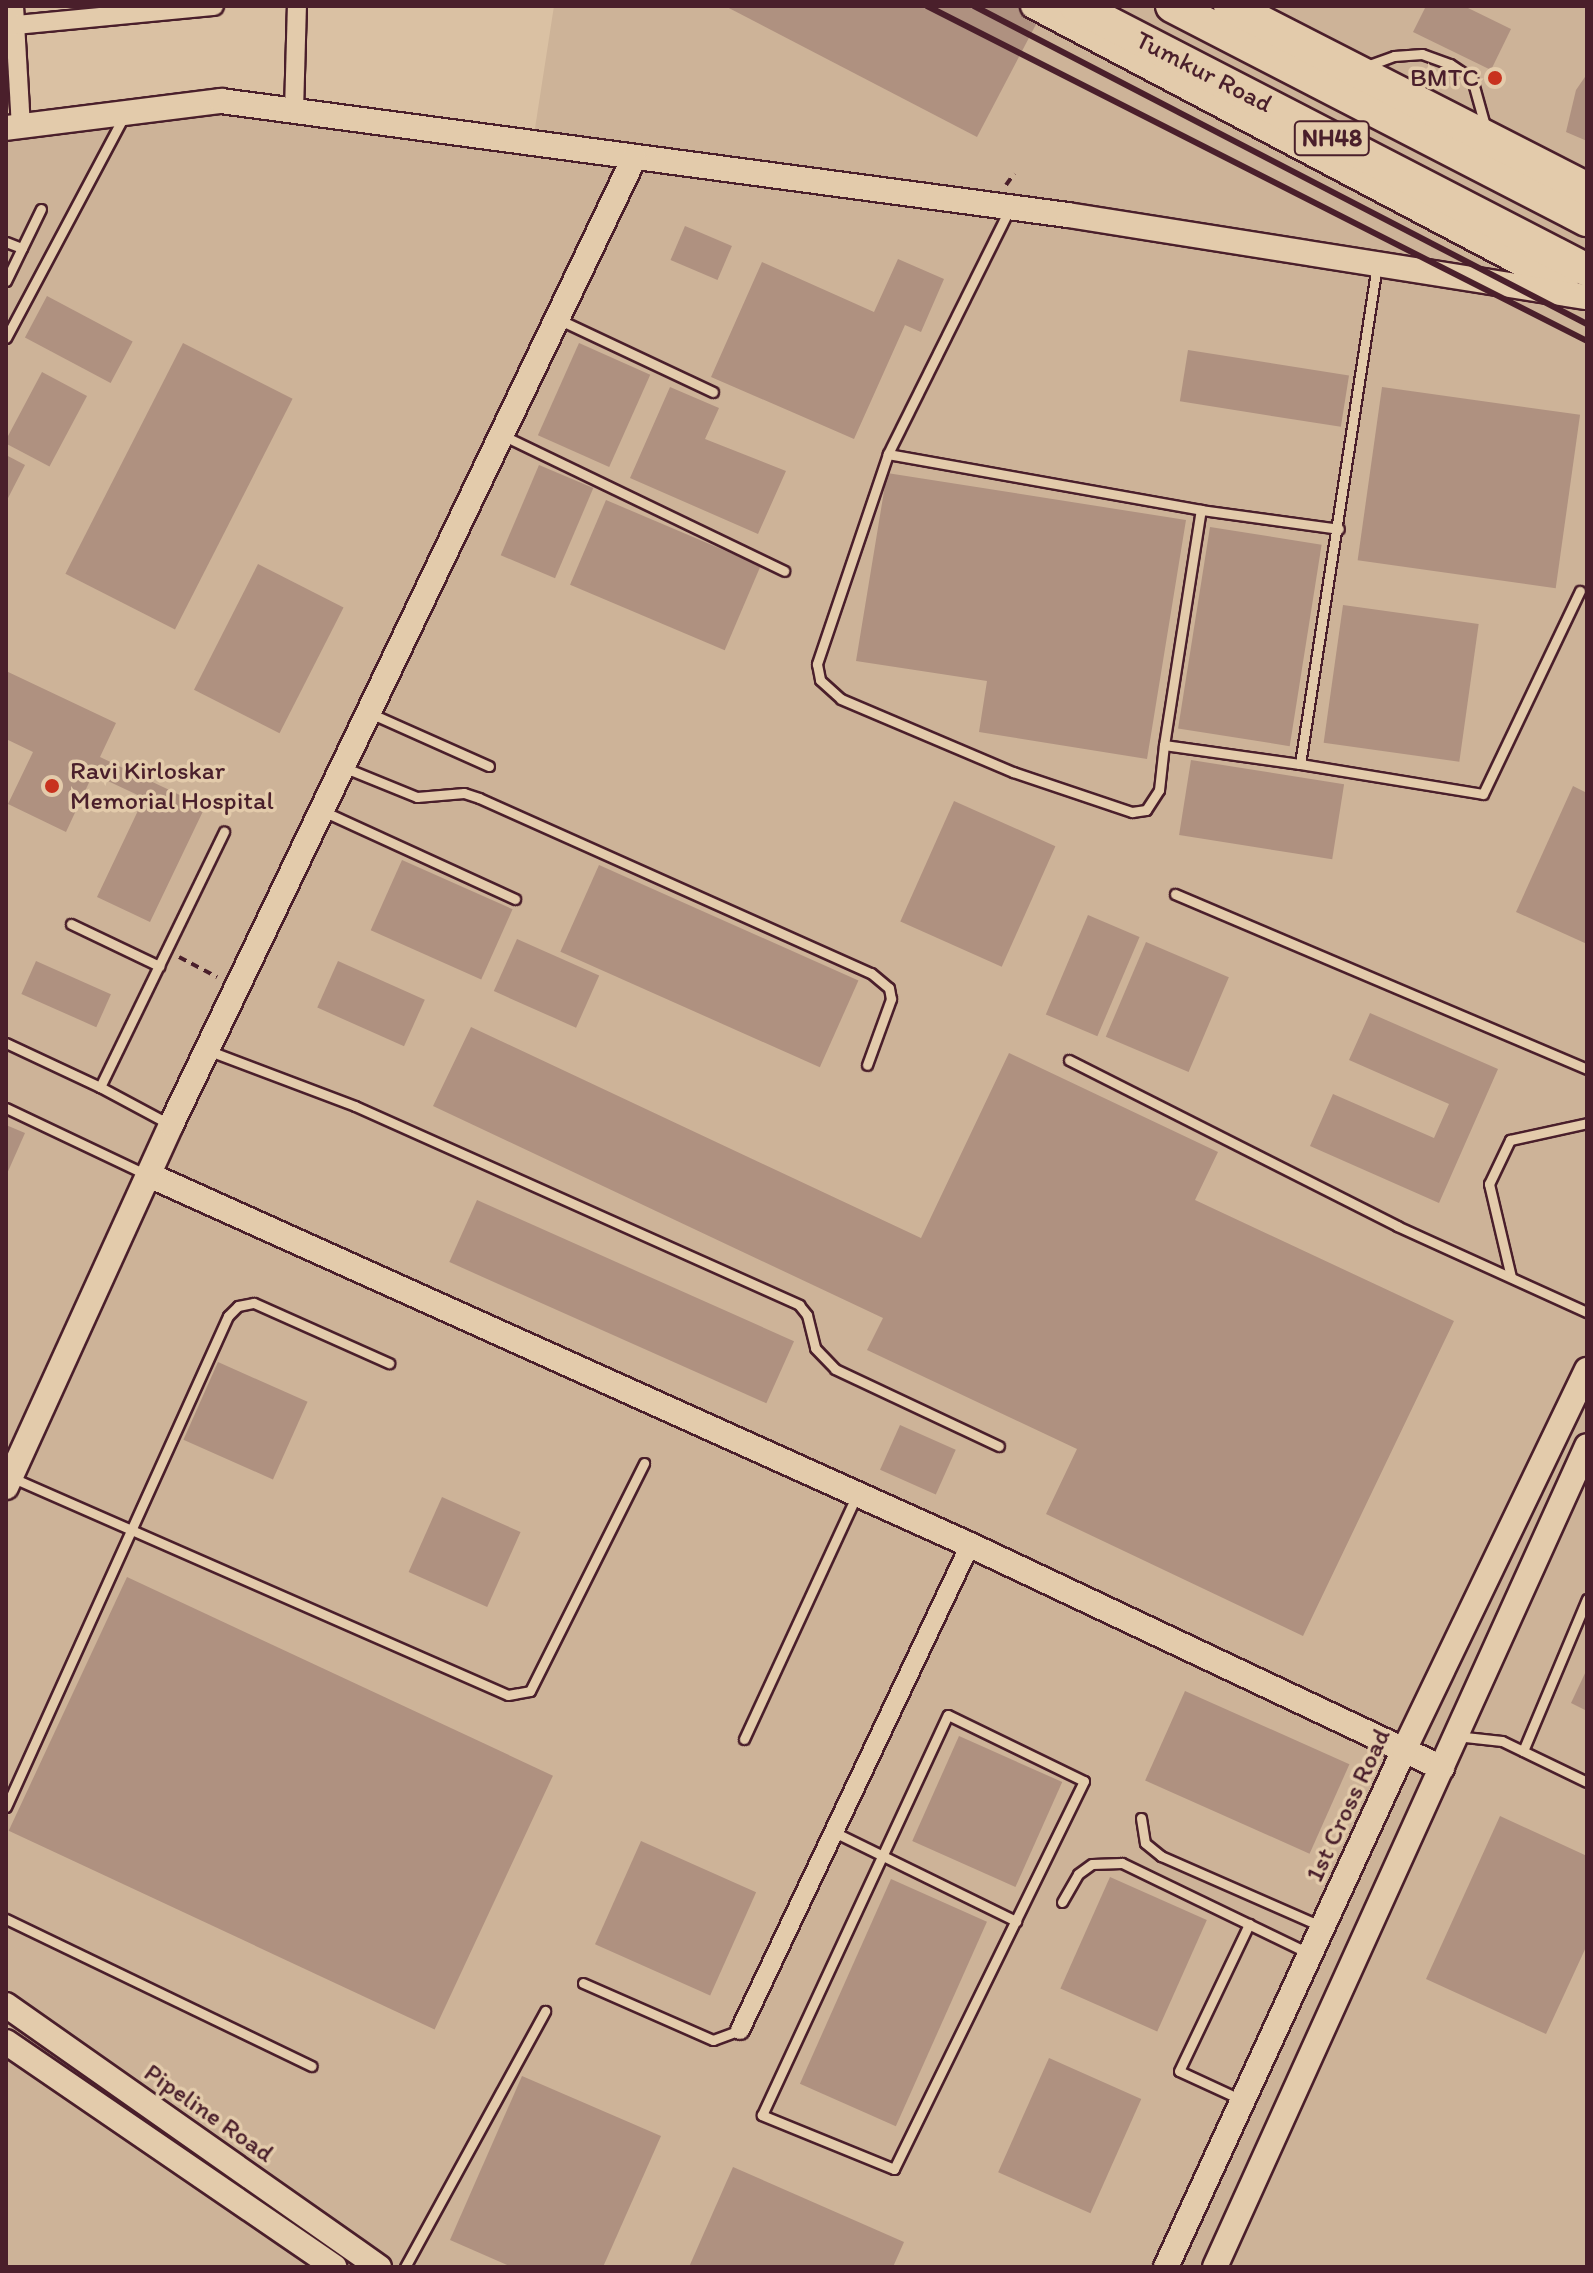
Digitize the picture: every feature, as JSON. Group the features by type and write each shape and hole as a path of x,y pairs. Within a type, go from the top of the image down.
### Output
{"highway":[{"name":"Tumkur Road","path":"1076,6 1586,288"},
{"path":"1117,6 1587,251"},
{"path":"1172,6 1587,220"},
{"name":"NH48","path":"1230,6 1587,189"}],"street":[{"path":"14,6 11,26 13,127 221,101 1010,208 1377,265 1586,288"},
{"path":"11,26 214,6"},
{"path":"294,111 297,6"},
{"path":"1033,6 1586,288"},
{"path":"1262,6 1587,175"},
{"path":"7,1480 171,1125 634,158"},
{"path":"149,1175 970,1545 1442,1768"},
{"name":"1st Cross Road","path":"1166,2267 1404,1750 1587,1370"},
{"path":"1215,2267 1587,1446"},
{"path":"740,2030 970,1545"},
{"name":"Pipeline Road","path":"6,2005 379,2267"},
{"path":"6,2042 334,2267"},
{"path":"212,2184 229,2162"}],"lane":[{"path":"1372,64 1422,54 1450,64 1472,79 1484,122"},
{"path":"6,338 127,112"},
{"path":"1010,208 888,454 817,664 820,680 830,691 1013,772 1132,812 1146,810 1159,790 1201,510"},
{"path":"6,281 41,209"},
{"path":"6,242 22,248"},
{"path":"1300,764 1339,529 1377,265"},
{"path":"557,318 713,392"},
{"path":"501,435 784,571"},
{"path":"888,454 1201,510 1339,529"},
{"path":"1164,745 1483,794 1580,591"},
{"path":"369,712 489,766"},
{"path":"343,767 417,797 464,793 479,798 871,973 889,988 891,999 867,1065"},
{"path":"322,810 515,899"},
{"path":"100,1087 224,832"},
{"path":"1175,894 1587,1069"},
{"path":"71,924 159,966"},
{"path":"6,1043 100,1087 171,1125"},
{"path":"207,1050 355,1106 799,1305 807,1315 815,1348 835,1369 999,1446"},
{"path":"1069,1060 1397,1226 1587,1312"},
{"path":"6,1108 149,1175"},
{"path":"1511,1277 1489,1184 1510,1140 1587,1123"},
{"path":"6,1807 134,1530 228,1316 238,1306 254,1303 389,1363"},
{"path":"7,1480 134,1530 508,1695 530,1691 644,1463"},
{"path":"744,1739 857,1494"},
{"path":"1523,1751 1587,1599"},
{"path":"948,1715 1084,1781 894,2169 762,2115 883,1856 948,1715"},
{"path":"1456,1736 1502,1741 1587,1782"},
{"path":"1141,1818 1145,1843 1161,1856 1323,1927"},
{"path":"834,1832 1016,1921"},
{"path":"1062,1902 1078,1874 1092,1864 1122,1863 1310,1954"},
{"path":"6,1919 312,2066"},
{"path":"1245,2101 1179,2071 1249,1924"},
{"path":"583,1983 713,2040 740,2030"},
{"path":"405,2267 545,2011"}],"path":[{"path":"166,951 211,973"}],"shaded area":[{"path":"554,6 1587,6 1587,2267 6,2267 6,127 203,110 531,154"}],"building":[{"path":"725,6 1035,6 1043,11 977,137"},
{"path":"1426,6 1464,6 1511,29 1491,70 1413,32"},
{"path":"1587,74 1587,141 1566,132 1576,90"},
{"path":"685,226 732,246 717,280 671,260"},
{"path":"898,259 944,279 921,332 905,325 854,439 711,377 762,262 874,312"},
{"path":"47,296 133,342 111,383 25,337"},
{"path":"183,343 293,399 175,630 65,574"},
{"path":"579,343 650,375 609,467 538,435"},
{"path":"1188,350 1349,375 1341,427 1180,401"},
{"path":"42,372 87,396 49,467 6,443"},
{"path":"670,387 719,408 705,439 786,471 758,534 630,478"},
{"path":"1382,387 1580,415 1556,588 1358,560"},
{"path":"6,455 25,465 6,502"},
{"path":"539,465 593,488 555,578 501,555"},
{"path":"887,473 1186,520 1147,759 979,732 987,681 856,661"},
{"path":"606,500 761,566 725,650 570,585"},
{"path":"1210,527 1322,545 1290,746 1178,728"},
{"path":"258,564 344,608 280,733 194,690"},
{"path":"1343,605 1479,624 1459,762 1324,743"},
{"name":"Ravi Kirloskar Memorial Hospital","path":"6,671 116,723 100,757 205,807 150,922 97,897 144,798 93,774 66,832 8,804 33,752 6,739"},
{"path":"1191,760 1344,784 1332,859 1179,835"},
{"path":"1573,786 1587,793 1587,944 1516,912"},
{"path":"954,801 1055,846 1002,967 900,922"},
{"path":"402,860 513,909 481,980 371,930"},
{"path":"599,865 858,981 820,1067 560,952"},
{"path":"1088,915 1140,937 1097,1036 1046,1014"},
{"path":"517,939 599,976 576,1028 494,991"},
{"path":"1146,942 1229,977 1189,1072 1106,1037"},
{"path":"36,961 111,994 96,1027 21,994"},
{"path":"338,961 425,1000 404,1046 317,1008"},
{"path":"1370,1013 1498,1069 1439,1203 1310,1146 1333,1094 1434,1138 1449,1104 1349,1060"},
{"path":"471,1027 921,1238 1009,1053 1218,1152 1195,1200 1454,1321 1303,1636 1046,1514 1077,1449 867,1350 883,1318 433,1106"},
{"path":"6,1125 25,1133 6,1176"},
{"path":"477,1200 794,1341 766,1403 449,1262"},
{"path":"218,1362 308,1402 273,1480 183,1440"},
{"path":"900,1425 956,1450 936,1495 880,1470"},
{"path":"442,1497 521,1532 487,1607 409,1572"},
{"path":"127,1577 553,1776 435,2029 9,1831"},
{"path":"1587,1669 1587,1711 1571,1703"},
{"path":"1185,1691 1349,1764 1310,1854 1145,1781"},
{"path":"959,1736 1062,1782 1015,1887 912,1841"},
{"path":"1500,1816 1587,1856 1587,1945 1546,2034 1426,1979"},
{"path":"641,1841 756,1892 710,1995 595,1944"},
{"path":"1110,1877 1207,1920 1157,2032 1060,1988"},
{"path":"891,1879 987,1922 896,2126 800,2084"},
{"path":"1049,2058 1141,2099 1090,2213 998,2172"},
{"path":"522,2076 661,2136 603,2267 512,2267 450,2240"},
{"path":"733,2167 904,2242 893,2267 689,2267"}],"railway":[{"path":"927,6 1587,341"},
{"path":"974,6 1587,324"}],"place":[{"name":"BMTC","path":"1495,78"},
{"name":"Ravi Kirloskar Memorial Hospital","path":"52,786"}]}
